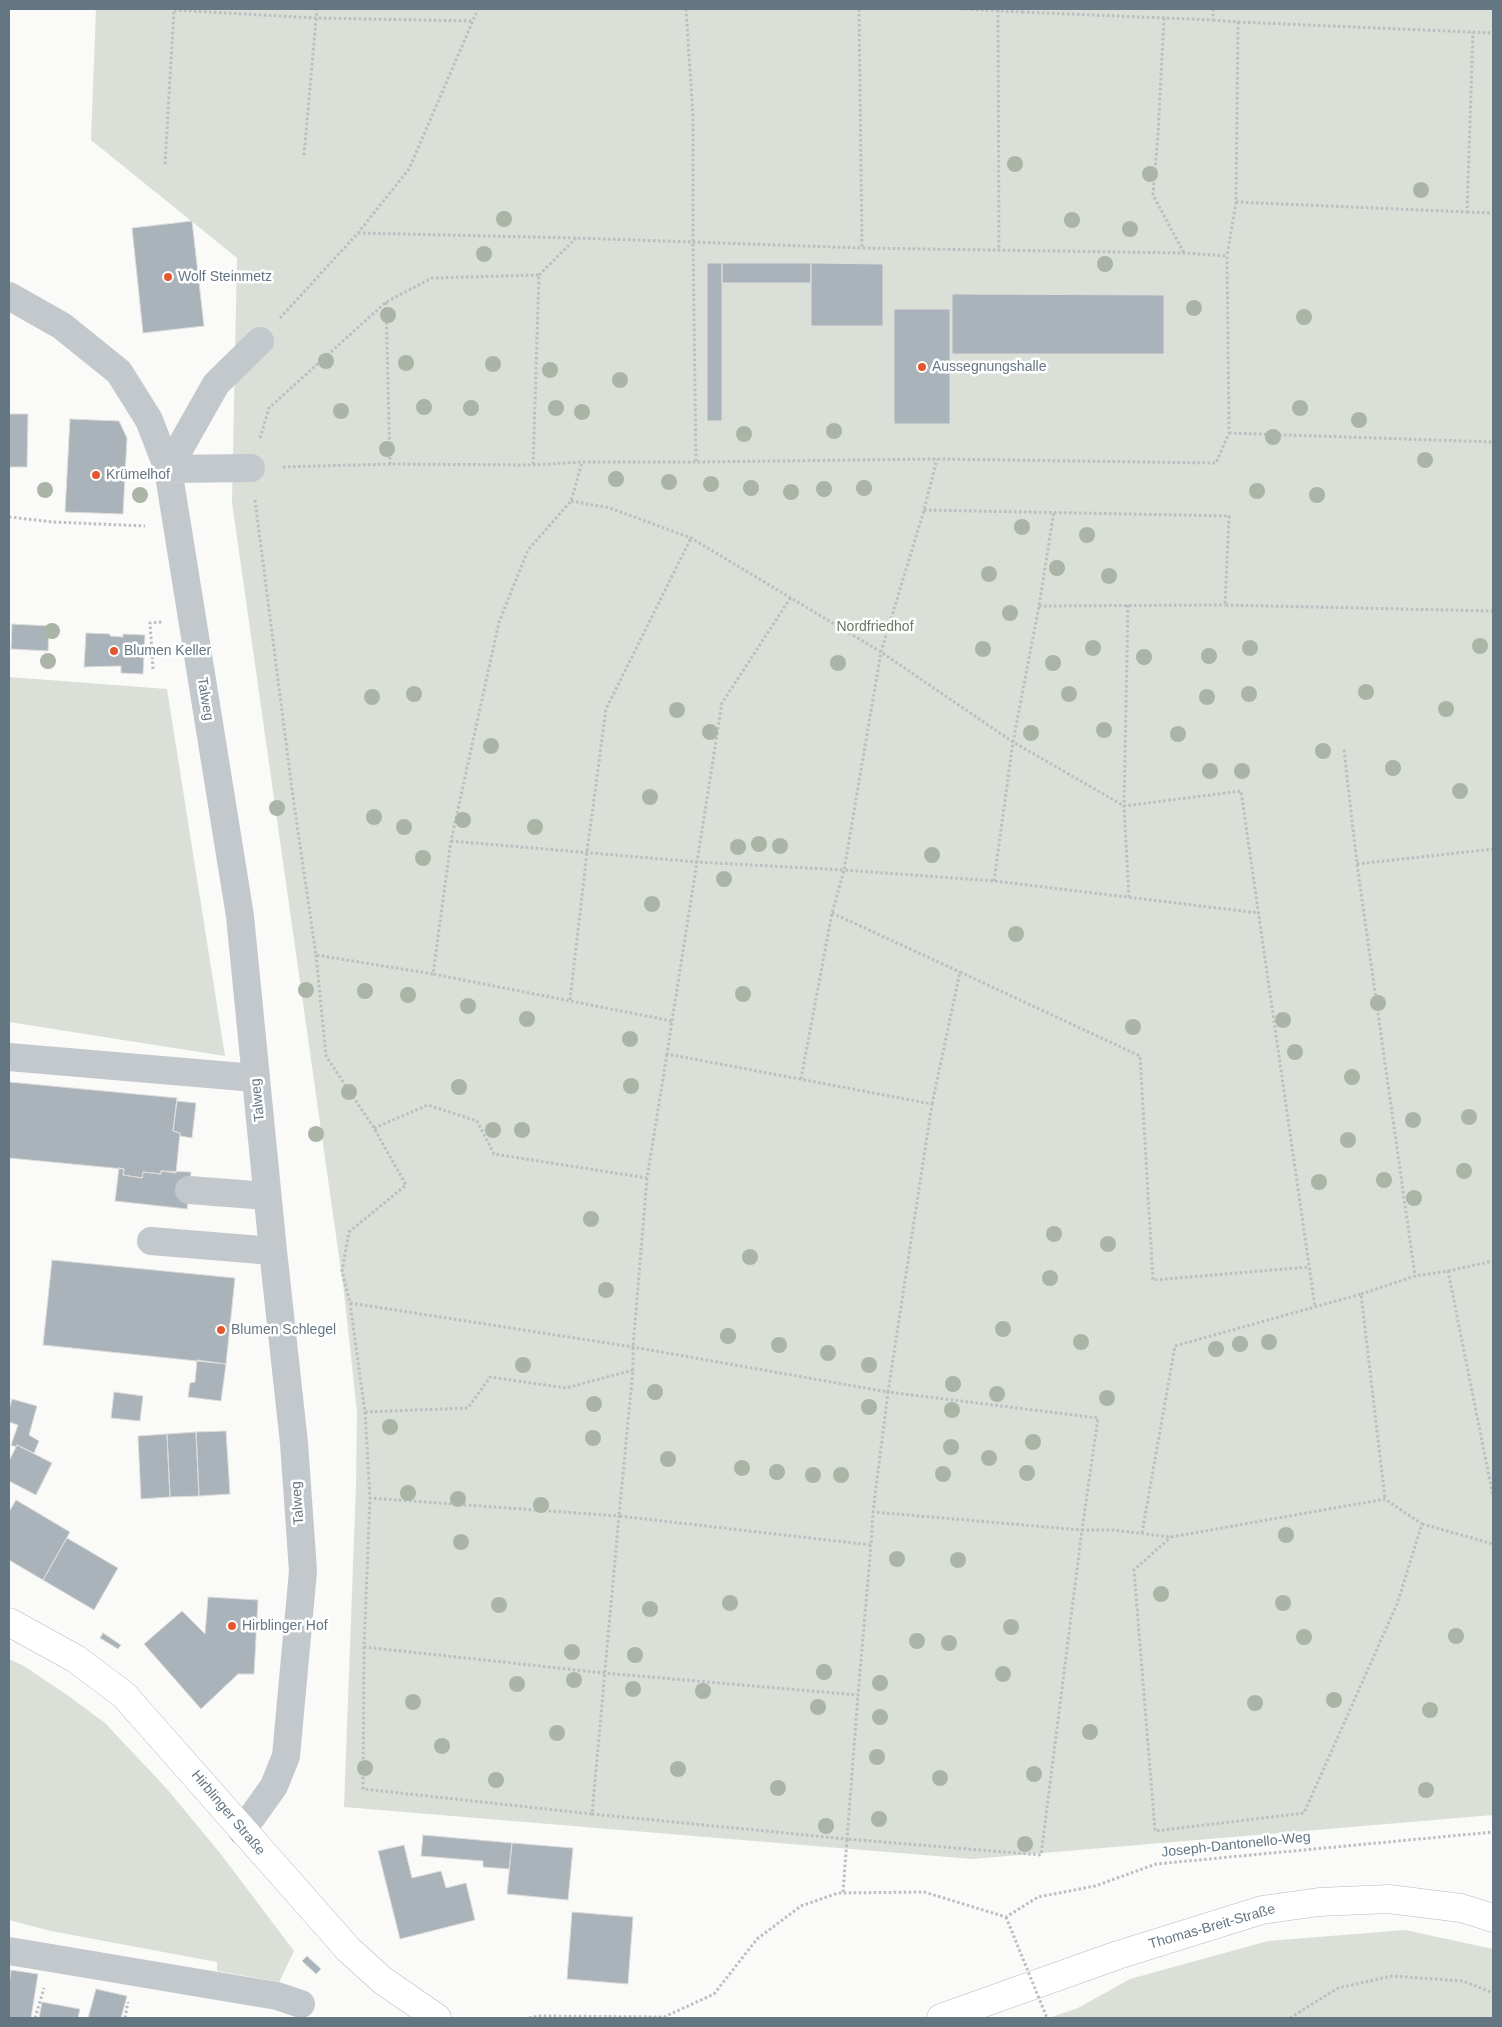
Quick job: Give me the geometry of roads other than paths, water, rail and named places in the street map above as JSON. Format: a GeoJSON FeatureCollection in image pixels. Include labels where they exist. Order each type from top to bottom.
{"type":"FeatureCollection","features":[{"type":"Feature","properties":{"kind":"main road","name":"Hirblinger Straße"},"geometry":{"type":"LineString","coordinates":[[9,1622],[76,1659],[124,1695],[348,1949],[382,1980],[437,2018]]}},
{"type":"Feature","properties":{"kind":"main road","name":"Thomas-Breit-Straße"},"geometry":{"type":"LineString","coordinates":[[941,2018],[1118,1954],[1262,1910],[1319,1902],[1389,1899],[1461,1908],[1493,1918]]}},
{"type":"Feature","properties":{"kind":"street","name":"Talweg"},"geometry":{"type":"LineString","coordinates":[[9,296],[62,326],[119,372],[149,420],[168,469],[240,916],[267,1196],[294,1443],[303,1571],[286,1756],[274,1786],[242,1831]]}},
{"type":"Feature","properties":{"kind":"street"},"geometry":{"type":"LineString","coordinates":[[168,469],[216,384],[260,341]]}},
{"type":"Feature","properties":{"kind":"street"},"geometry":{"type":"LineString","coordinates":[[168,469],[251,468]]}},
{"type":"Feature","properties":{"kind":"street"},"geometry":{"type":"LineString","coordinates":[[9,1057],[255,1078]]}},
{"type":"Feature","properties":{"kind":"street"},"geometry":{"type":"LineString","coordinates":[[189,1190],[267,1196]]}},
{"type":"Feature","properties":{"kind":"street"},"geometry":{"type":"LineString","coordinates":[[150,1241],[273,1252]]}},
{"type":"Feature","properties":{"kind":"street"},"geometry":{"type":"LineString","coordinates":[[9,1951],[277,1996],[301,2004]]}},
{"type":"Feature","properties":{"kind":"place","name":"Wolf Steinmetz"},"geometry":{"type":"Point","coordinates":[168,277]}},
{"type":"Feature","properties":{"kind":"place","name":"Aussegnungshalle"},"geometry":{"type":"Point","coordinates":[922,367]}},
{"type":"Feature","properties":{"kind":"place","name":"Krümelhof"},"geometry":{"type":"Point","coordinates":[96,475]}},
{"type":"Feature","properties":{"kind":"place","name":"Blumen Keller"},"geometry":{"type":"Point","coordinates":[114,651]}},
{"type":"Feature","properties":{"kind":"place","name":"Blumen Schlegel"},"geometry":{"type":"Point","coordinates":[221,1330]}},
{"type":"Feature","properties":{"kind":"place","name":"Hirblinger Hof"},"geometry":{"type":"Point","coordinates":[232,1626]}},
{"type":"Feature","properties":{"kind":"park label","name":"Nordfriedhof"},"geometry":{"type":"Point","coordinates":[875,627]}}]}
